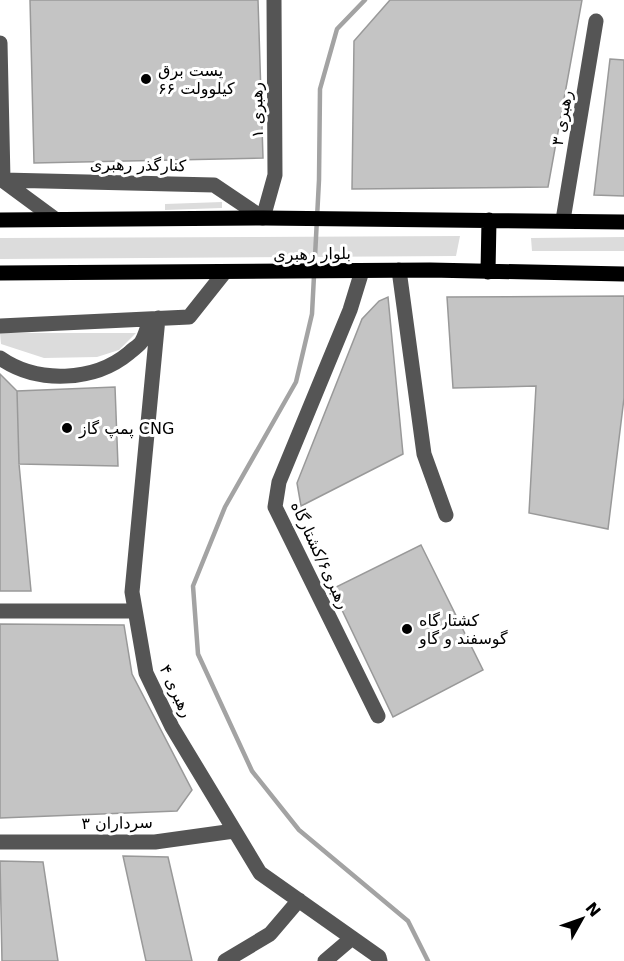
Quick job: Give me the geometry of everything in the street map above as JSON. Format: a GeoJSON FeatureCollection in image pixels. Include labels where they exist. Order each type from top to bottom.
{"type":"FeatureCollection","features":[{"type":"Feature","properties":{"kind":"main road","name":"بلوار رهبری"},"geometry":{"type":"LineString","coordinates":[[0,219],[263,218],[624,222]]}},
{"type":"Feature","properties":{"kind":"main road"},"geometry":{"type":"LineString","coordinates":[[488,272],[489,220]]}},
{"type":"Feature","properties":{"kind":"main road","name":"بلوار رهبری"},"geometry":{"type":"LineString","coordinates":[[0,273],[399,270],[624,274]]}},
{"type":"Feature","properties":{"kind":"street","name":"رهبری ۱"},"geometry":{"type":"LineString","coordinates":[[263,218],[275,175],[274,0]]}},
{"type":"Feature","properties":{"kind":"street","name":"رهبری ۳"},"geometry":{"type":"LineString","coordinates":[[563,220],[596,21]]}},
{"type":"Feature","properties":{"kind":"street"},"geometry":{"type":"LineString","coordinates":[[0,43],[1,180],[54,219]]}},
{"type":"Feature","properties":{"kind":"street","name":"کنارگذر رهبری"},"geometry":{"type":"LineString","coordinates":[[1,180],[214,185],[263,218]]}},
{"type":"Feature","properties":{"kind":"street"},"geometry":{"type":"LineString","coordinates":[[399,270],[424,454],[446,515]]}},
{"type":"Feature","properties":{"kind":"street","name":"رهبری۶/کشتارگاه"},"geometry":{"type":"LineString","coordinates":[[359,271],[350,310],[279,482],[275,507],[378,716]]}},
{"type":"Feature","properties":{"kind":"street"},"geometry":{"type":"LineString","coordinates":[[0,326],[189,317],[224,273]]}},
{"type":"Feature","properties":{"kind":"street"},"geometry":{"type":"LineString","coordinates":[[0,358],[16,369],[64,377],[92,374],[114,366],[142,342],[154,318]]}},
{"type":"Feature","properties":{"kind":"street","name":"رهبری ۴"},"geometry":{"type":"LineString","coordinates":[[154,318],[132,592],[146,673],[172,727],[260,873],[352,938],[380,961]]}},
{"type":"Feature","properties":{"kind":"street"},"geometry":{"type":"LineString","coordinates":[[0,611],[135,611]]}},
{"type":"Feature","properties":{"kind":"street","name":"سرداران ۳"},"geometry":{"type":"LineString","coordinates":[[0,842],[155,842],[234,831]]}},
{"type":"Feature","properties":{"kind":"street"},"geometry":{"type":"LineString","coordinates":[[225,961],[270,934],[299,900]]}},
{"type":"Feature","properties":{"kind":"street"},"geometry":{"type":"LineString","coordinates":[[325,961],[352,938]]}},
{"type":"Feature","properties":{"kind":"shaded area"},"geometry":{"type":"Polygon","coordinates":[[[222,202],[222,208],[165,210],[165,204],[222,202]]]}},
{"type":"Feature","properties":{"kind":"shaded area"},"geometry":{"type":"Polygon","coordinates":[[[460,236],[456,256],[0,259],[0,238],[460,236]]]}},
{"type":"Feature","properties":{"kind":"shaded area"},"geometry":{"type":"Polygon","coordinates":[[[624,237],[624,251],[532,251],[531,238],[624,237]]]}},
{"type":"Feature","properties":{"kind":"shaded area"},"geometry":{"type":"Polygon","coordinates":[[[0,333],[136,333],[119,350],[97,357],[44,358],[1,344],[0,333]]]}},
{"type":"Feature","properties":{"kind":"building","name":"پست برق ۶۶ کیلوولت"},"geometry":{"type":"Polygon","coordinates":[[[30,0],[258,0],[263,158],[34,163],[30,0]]]}},
{"type":"Feature","properties":{"kind":"building"},"geometry":{"type":"Polygon","coordinates":[[[390,0],[582,0],[548,187],[352,189],[354,41],[390,0]]]}},
{"type":"Feature","properties":{"kind":"building"},"geometry":{"type":"Polygon","coordinates":[[[610,59],[624,60],[624,196],[594,195],[610,59]]]}},
{"type":"Feature","properties":{"kind":"building"},"geometry":{"type":"Polygon","coordinates":[[[624,296],[624,398],[608,529],[529,513],[536,386],[453,388],[447,297],[624,296]]]}},
{"type":"Feature","properties":{"kind":"building"},"geometry":{"type":"Polygon","coordinates":[[[388,297],[403,454],[301,506],[297,483],[362,319],[379,301],[388,297]]]}},
{"type":"Feature","properties":{"kind":"building"},"geometry":{"type":"Polygon","coordinates":[[[0,374],[17,391],[19,464],[31,591],[0,591],[0,374]]]}},
{"type":"Feature","properties":{"kind":"building","name":"پمپ گاز CNG"},"geometry":{"type":"Polygon","coordinates":[[[115,387],[118,466],[19,464],[17,391],[115,387]]]}},
{"type":"Feature","properties":{"kind":"building","name":"کشتارگاه گوسفند و گاو"},"geometry":{"type":"Polygon","coordinates":[[[421,545],[483,670],[393,717],[332,589],[421,545]]]}},
{"type":"Feature","properties":{"kind":"building"},"geometry":{"type":"Polygon","coordinates":[[[0,624],[124,625],[132,674],[192,790],[177,811],[0,818],[0,624]]]}},
{"type":"Feature","properties":{"kind":"building"},"geometry":{"type":"Polygon","coordinates":[[[123,856],[168,857],[192,961],[146,961],[123,856]]]}},
{"type":"Feature","properties":{"kind":"building"},"geometry":{"type":"Polygon","coordinates":[[[0,861],[43,862],[58,961],[2,961],[0,861]]]}},
{"type":"Feature","properties":{"kind":"waterway"},"geometry":{"type":"LineString","coordinates":[[365,0],[337,29],[320,89],[319,180],[312,314],[296,382],[225,507],[193,586],[198,654],[252,771],[299,830],[408,921],[428,961]]}},
{"type":"Feature","properties":{"kind":"place","name":"پست برق ۶۶ کیلوولت"},"geometry":{"type":"Point","coordinates":[146,79]}},
{"type":"Feature","properties":{"kind":"place","name":"پمپ گاز CNG"},"geometry":{"type":"Point","coordinates":[67,428]}},
{"type":"Feature","properties":{"kind":"place","name":"کشتارگاه گوسفند و گاو"},"geometry":{"type":"Point","coordinates":[407,629]}}]}
